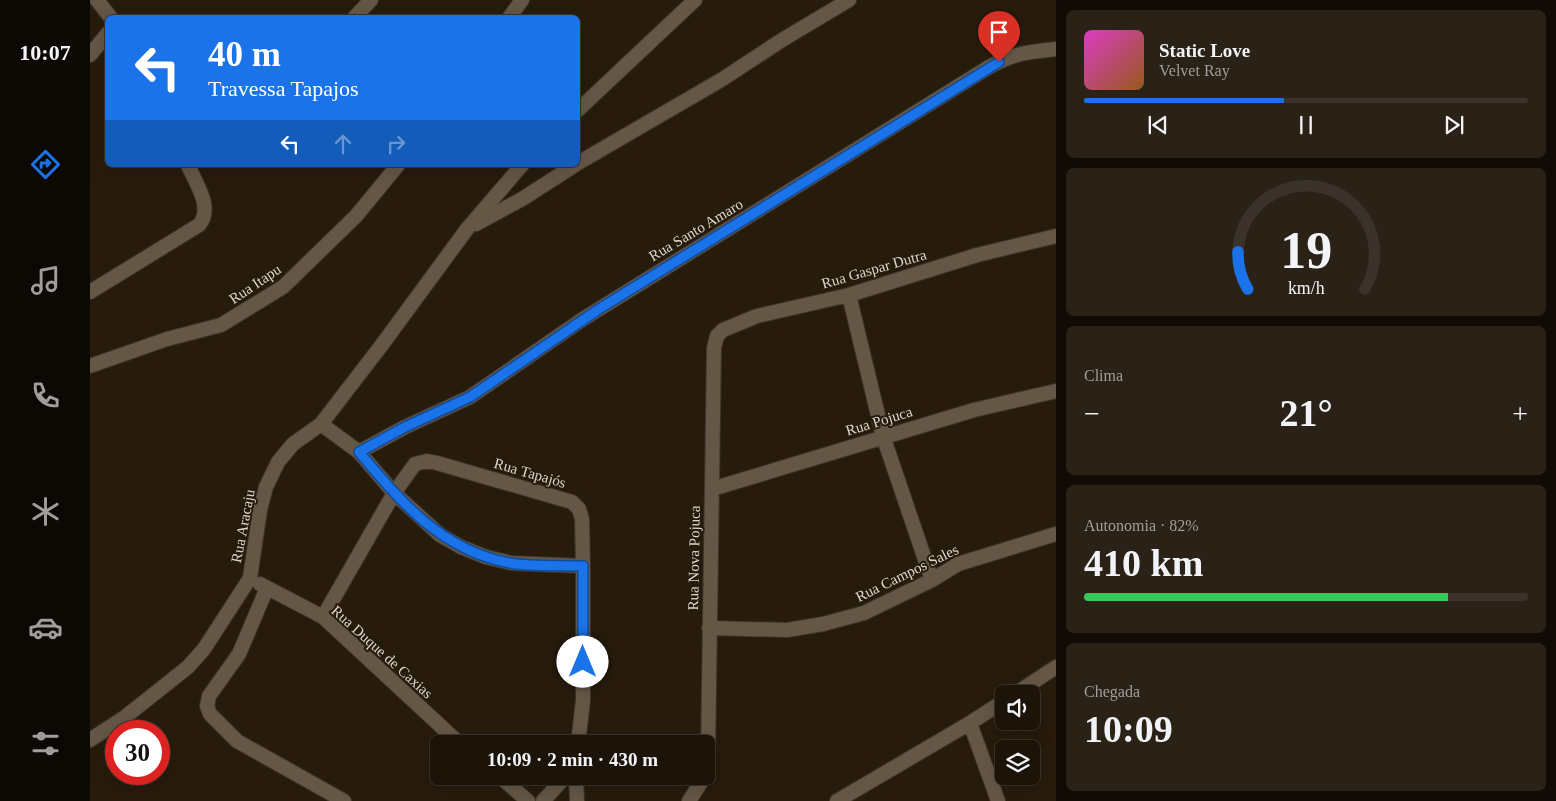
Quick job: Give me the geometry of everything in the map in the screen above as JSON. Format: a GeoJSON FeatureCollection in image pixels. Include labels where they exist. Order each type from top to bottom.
{"type":"FeatureCollection","features":[{"type":"Feature","properties":{"kind":"street"},"geometry":{"type":"LineString","coordinates":[[97,0],[109,15]]}},
{"type":"Feature","properties":{"kind":"street"},"geometry":{"type":"LineString","coordinates":[[357,15],[371,0]]}},
{"type":"Feature","properties":{"kind":"street"},"geometry":{"type":"LineString","coordinates":[[511,15],[522,0]]}},
{"type":"Feature","properties":{"kind":"street"},"geometry":{"type":"LineString","coordinates":[[580,162],[721,80],[782,40],[849,0]]}},
{"type":"Feature","properties":{"kind":"street"},"geometry":{"type":"LineString","coordinates":[[580,108],[687,2]]}},
{"type":"Feature","properties":{"kind":"street"},"geometry":{"type":"LineString","coordinates":[[90,55],[105,37]]}},
{"type":"Feature","properties":{"kind":"street","name":"Rua Santo Amaro"},"geometry":{"type":"LineString","coordinates":[[359,452],[405,427],[470,397],[599,309],[1008,56],[1024,52],[1056,49]]}},
{"type":"Feature","properties":{"kind":"street"},"geometry":{"type":"LineString","coordinates":[[90,292],[199,225],[203,220],[205,208],[189,167]]}},
{"type":"Feature","properties":{"kind":"street","name":"Rua Itapu"},"geometry":{"type":"LineString","coordinates":[[90,366],[167,340],[221,325],[283,287],[356,216],[396,167]]}},
{"type":"Feature","properties":{"kind":"street","name":"Rua Aracaju"},"geometry":{"type":"LineString","coordinates":[[90,740],[125,716],[188,667],[204,648],[250,578],[260,510],[266,487],[278,462],[293,444],[321,424],[466,230],[520,167]]}},
{"type":"Feature","properties":{"kind":"street"},"geometry":{"type":"LineString","coordinates":[[466,230],[522,199],[571,167]]}},
{"type":"Feature","properties":{"kind":"street","name":"Rua Gaspar Dutra"},"geometry":{"type":"LineString","coordinates":[[714,348],[717,336],[723,330],[757,316],[849,295],[977,255],[1056,236]]}},
{"type":"Feature","properties":{"kind":"street"},"geometry":{"type":"LineString","coordinates":[[849,295],[884,436],[932,580]]}},
{"type":"Feature","properties":{"kind":"street","name":"Rua Nova Pojuca"},"geometry":{"type":"LineString","coordinates":[[708,735],[714,348]]}},
{"type":"Feature","properties":{"kind":"street","name":"Rua Pojuca"},"geometry":{"type":"LineString","coordinates":[[712,489],[974,410],[1056,391]]}},
{"type":"Feature","properties":{"kind":"street"},"geometry":{"type":"LineString","coordinates":[[321,424],[359,452],[394,493],[440,535],[460,547],[511,564],[583,566]]}},
{"type":"Feature","properties":{"kind":"street","name":"Rua Tapajós"},"geometry":{"type":"LineString","coordinates":[[323,617],[394,493],[415,464],[427,461],[566,500],[576,505],[582,519],[583,700],[579,735]]}},
{"type":"Feature","properties":{"kind":"street","name":"Rua Campos Sales"},"geometry":{"type":"LineString","coordinates":[[709,628],[787,630],[823,624],[864,613],[932,580],[958,564],[1056,534]]}},
{"type":"Feature","properties":{"kind":"street","name":"Rua Duque de Caxias"},"geometry":{"type":"LineString","coordinates":[[250,578],[323,617],[450,735]]}},
{"type":"Feature","properties":{"kind":"street"},"geometry":{"type":"LineString","coordinates":[[267,588],[239,654],[209,696],[207,706],[210,714],[237,741],[344,801]]}},
{"type":"Feature","properties":{"kind":"street"},"geometry":{"type":"LineString","coordinates":[[1029,685],[1056,667]]}},
{"type":"Feature","properties":{"kind":"street"},"geometry":{"type":"LineString","coordinates":[[836,801],[995,707]]}},
{"type":"Feature","properties":{"kind":"street"},"geometry":{"type":"LineString","coordinates":[[970,723],[998,801]]}},
{"type":"Feature","properties":{"kind":"street"},"geometry":{"type":"LineString","coordinates":[[509,785],[528,801]]}},
{"type":"Feature","properties":{"kind":"street"},"geometry":{"type":"LineString","coordinates":[[543,801],[558,785]]}},
{"type":"Feature","properties":{"kind":"street"},"geometry":{"type":"LineString","coordinates":[[576,785],[577,801]]}},
{"type":"Feature","properties":{"kind":"street"},"geometry":{"type":"LineString","coordinates":[[689,801],[699,785]]}},
{"type":"Feature","properties":{"kind":"route"},"geometry":{"type":"LineString","coordinates":[[583,662],[583,566],[511,564],[460,547],[440,535],[394,493],[359,452],[405,427],[470,397],[583,319],[999,62]]}}]}
